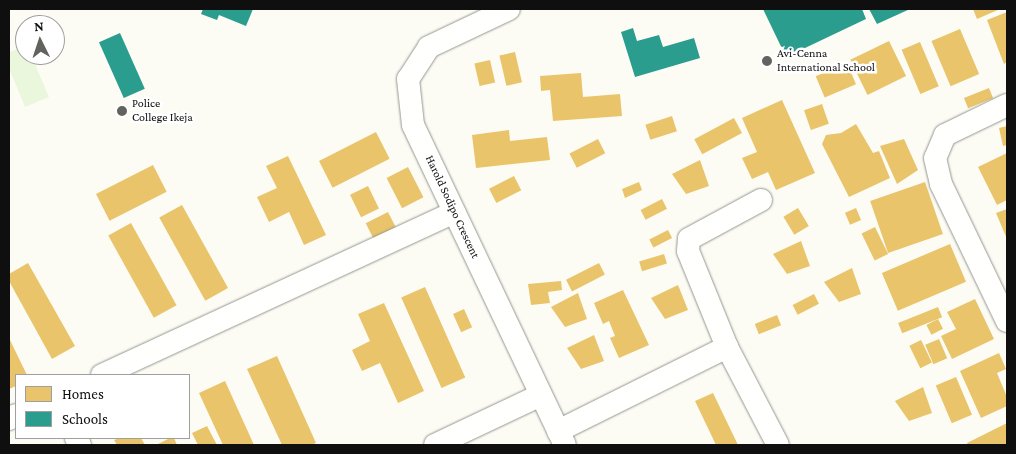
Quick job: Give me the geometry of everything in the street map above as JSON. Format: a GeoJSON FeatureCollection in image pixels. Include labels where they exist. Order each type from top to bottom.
{"type":"FeatureCollection","features":[{"type":"Feature","properties":{"kind":"street","name":"Harold Sodipo Crescent"},"geometry":{"type":"LineString","coordinates":[[509,9],[429,47],[408,79],[413,125],[562,438]]}},
{"type":"Feature","properties":{"kind":"street"},"geometry":{"type":"LineString","coordinates":[[1007,104],[945,135],[935,158],[941,184],[1007,322]]}},
{"type":"Feature","properties":{"kind":"street"},"geometry":{"type":"LineString","coordinates":[[761,200],[690,239],[688,251],[694,271],[727,347],[778,445]]}},
{"type":"Feature","properties":{"kind":"street"},"geometry":{"type":"LineString","coordinates":[[104,374],[454,212]]}},
{"type":"Feature","properties":{"kind":"street"},"geometry":{"type":"LineString","coordinates":[[562,438],[727,347]]}},
{"type":"Feature","properties":{"kind":"street"},"geometry":{"type":"LineString","coordinates":[[435,445],[541,395]]}},
{"type":"Feature","properties":{"kind":"green space"},"geometry":{"type":"Polygon","coordinates":[[[15,50],[15,65],[35,65],[49,97],[25,107],[9,68],[9,52],[15,50]]]}},
{"type":"Feature","properties":{"kind":"building: Homes"},"geometry":{"type":"Polygon","coordinates":[[[973,9],[1000,9],[977,19],[973,9]]]}},
{"type":"Feature","properties":{"kind":"building: Homes"},"geometry":{"type":"Polygon","coordinates":[[[1007,12],[1007,62],[1004,64],[987,20],[1007,12]]]}},
{"type":"Feature","properties":{"kind":"building: Homes"},"geometry":{"type":"Polygon","coordinates":[[[960,29],[979,74],[951,86],[931,41],[960,29]]]}},
{"type":"Feature","properties":{"kind":"building: Homes"},"geometry":{"type":"Polygon","coordinates":[[[889,41],[906,76],[867,95],[850,60],[889,41]]]}},
{"type":"Feature","properties":{"kind":"building: Homes"},"geometry":{"type":"Polygon","coordinates":[[[920,42],[939,86],[920,94],[902,50],[920,42]]]}},
{"type":"Feature","properties":{"kind":"building: Homes"},"geometry":{"type":"Polygon","coordinates":[[[515,52],[522,82],[506,86],[499,56],[515,52]]]}},
{"type":"Feature","properties":{"kind":"building: Homes"},"geometry":{"type":"Polygon","coordinates":[[[490,60],[495,82],[480,86],[474,64],[490,60]]]}},
{"type":"Feature","properties":{"kind":"building: Homes"},"geometry":{"type":"Polygon","coordinates":[[[847,63],[856,84],[825,97],[816,76],[847,63]]]}},
{"type":"Feature","properties":{"kind":"building: Homes"},"geometry":{"type":"Polygon","coordinates":[[[581,73],[583,97],[620,94],[622,116],[553,121],[550,90],[541,91],[540,76],[581,73]]]}},
{"type":"Feature","properties":{"kind":"building: Homes"},"geometry":{"type":"Polygon","coordinates":[[[989,88],[993,98],[968,108],[964,98],[989,88]]]}},
{"type":"Feature","properties":{"kind":"building: Homes"},"geometry":{"type":"Polygon","coordinates":[[[782,100],[815,173],[776,190],[768,172],[752,179],[742,158],[757,152],[742,118],[782,100]]]}},
{"type":"Feature","properties":{"kind":"building: Homes"},"geometry":{"type":"Polygon","coordinates":[[[822,104],[829,124],[811,130],[804,110],[822,104]]]}},
{"type":"Feature","properties":{"kind":"building: Homes"},"geometry":{"type":"Polygon","coordinates":[[[672,116],[677,131],[650,140],[645,125],[672,116]]]}},
{"type":"Feature","properties":{"kind":"building: Homes"},"geometry":{"type":"Polygon","coordinates":[[[734,118],[742,133],[702,154],[694,139],[734,118]]]}},
{"type":"Feature","properties":{"kind":"building: Homes"},"geometry":{"type":"Polygon","coordinates":[[[856,124],[873,153],[879,151],[890,178],[849,197],[822,144],[826,135],[841,133],[856,124]]]}},
{"type":"Feature","properties":{"kind":"building: Homes"},"geometry":{"type":"Polygon","coordinates":[[[1007,126],[1007,145],[1003,146],[999,128],[1007,126]]]}},
{"type":"Feature","properties":{"kind":"building: Homes"},"geometry":{"type":"Polygon","coordinates":[[[509,130],[510,141],[547,137],[550,160],[476,168],[472,135],[509,130]]]}},
{"type":"Feature","properties":{"kind":"building: Homes"},"geometry":{"type":"Polygon","coordinates":[[[376,132],[390,159],[333,188],[319,161],[376,132]]]}},
{"type":"Feature","properties":{"kind":"building: Homes"},"geometry":{"type":"Polygon","coordinates":[[[598,139],[605,153],[577,168],[569,154],[598,139]]]}},
{"type":"Feature","properties":{"kind":"building: Homes"},"geometry":{"type":"Polygon","coordinates":[[[904,139],[918,170],[897,184],[880,146],[904,139]]]}},
{"type":"Feature","properties":{"kind":"building: Homes"},"geometry":{"type":"Polygon","coordinates":[[[1007,153],[1007,200],[997,205],[978,167],[1007,153]]]}},
{"type":"Feature","properties":{"kind":"building: Homes"},"geometry":{"type":"Polygon","coordinates":[[[288,156],[326,235],[304,245],[289,212],[269,222],[257,197],[277,188],[266,166],[288,156]]]}},
{"type":"Feature","properties":{"kind":"building: Homes"},"geometry":{"type":"Polygon","coordinates":[[[700,160],[709,186],[686,194],[672,174],[700,160]]]}},
{"type":"Feature","properties":{"kind":"building: Homes"},"geometry":{"type":"Polygon","coordinates":[[[153,165],[167,192],[110,221],[96,194],[153,165]]]}},
{"type":"Feature","properties":{"kind":"building: Homes"},"geometry":{"type":"Polygon","coordinates":[[[408,167],[423,197],[402,208],[387,178],[408,167]]]}},
{"type":"Feature","properties":{"kind":"building: Homes"},"geometry":{"type":"Polygon","coordinates":[[[514,176],[521,190],[496,203],[489,189],[514,176]]]}},
{"type":"Feature","properties":{"kind":"building: Homes"},"geometry":{"type":"Polygon","coordinates":[[[639,182],[642,190],[625,198],[622,189],[639,182]]]}},
{"type":"Feature","properties":{"kind":"building: Homes"},"geometry":{"type":"Polygon","coordinates":[[[925,182],[943,234],[888,253],[870,201],[925,182]]]}},
{"type":"Feature","properties":{"kind":"building: Homes"},"geometry":{"type":"Polygon","coordinates":[[[368,186],[379,208],[361,217],[350,195],[368,186]]]}},
{"type":"Feature","properties":{"kind":"building: Homes"},"geometry":{"type":"Polygon","coordinates":[[[662,199],[667,209],[646,220],[641,210],[662,199]]]}},
{"type":"Feature","properties":{"kind":"building: Homes"},"geometry":{"type":"Polygon","coordinates":[[[182,205],[228,288],[205,301],[159,218],[182,205]]]}},
{"type":"Feature","properties":{"kind":"building: Homes"},"geometry":{"type":"Polygon","coordinates":[[[798,208],[809,226],[794,235],[783,217],[798,208]]]}},
{"type":"Feature","properties":{"kind":"building: Homes"},"geometry":{"type":"Polygon","coordinates":[[[856,208],[861,220],[850,225],[845,213],[856,208]]]}},
{"type":"Feature","properties":{"kind":"building: Homes"},"geometry":{"type":"Polygon","coordinates":[[[1007,209],[1007,239],[996,213],[1007,209]]]}},
{"type":"Feature","properties":{"kind":"building: Homes"},"geometry":{"type":"Polygon","coordinates":[[[388,212],[396,228],[374,239],[366,223],[388,212]]]}},
{"type":"Feature","properties":{"kind":"building: Homes"},"geometry":{"type":"Polygon","coordinates":[[[131,223],[177,305],[154,318],[108,236],[131,223]]]}},
{"type":"Feature","properties":{"kind":"building: Homes"},"geometry":{"type":"Polygon","coordinates":[[[875,227],[888,254],[875,261],[862,234],[875,227]]]}},
{"type":"Feature","properties":{"kind":"building: Homes"},"geometry":{"type":"Polygon","coordinates":[[[668,230],[672,238],[653,248],[649,240],[668,230]]]}},
{"type":"Feature","properties":{"kind":"building: Homes"},"geometry":{"type":"Polygon","coordinates":[[[801,241],[810,266],[787,274],[773,254],[801,241]]]}},
{"type":"Feature","properties":{"kind":"building: Homes"},"geometry":{"type":"Polygon","coordinates":[[[950,244],[966,282],[898,311],[882,273],[950,244]]]}},
{"type":"Feature","properties":{"kind":"building: Homes"},"geometry":{"type":"Polygon","coordinates":[[[664,254],[667,264],[642,271],[639,262],[664,254]]]}},
{"type":"Feature","properties":{"kind":"building: Homes"},"geometry":{"type":"Polygon","coordinates":[[[28,263],[75,346],[52,359],[9,281],[9,274],[28,263]]]}},
{"type":"Feature","properties":{"kind":"building: Homes"},"geometry":{"type":"Polygon","coordinates":[[[599,263],[605,275],[572,291],[566,280],[599,263]]]}},
{"type":"Feature","properties":{"kind":"building: Homes"},"geometry":{"type":"Polygon","coordinates":[[[852,268],[861,294],[839,302],[824,282],[852,268]]]}},
{"type":"Feature","properties":{"kind":"building: Homes"},"geometry":{"type":"Polygon","coordinates":[[[561,281],[562,290],[548,292],[550,303],[531,305],[528,284],[561,281]]]}},
{"type":"Feature","properties":{"kind":"building: Homes"},"geometry":{"type":"Polygon","coordinates":[[[678,285],[688,310],[665,319],[651,298],[678,285]]]}},
{"type":"Feature","properties":{"kind":"building: Homes"},"geometry":{"type":"Polygon","coordinates":[[[425,287],[465,377],[442,388],[401,298],[425,287]]]}},
{"type":"Feature","properties":{"kind":"building: Homes"},"geometry":{"type":"Polygon","coordinates":[[[623,290],[649,345],[619,358],[610,338],[615,336],[609,321],[603,324],[594,303],[623,290]]]}},
{"type":"Feature","properties":{"kind":"building: Homes"},"geometry":{"type":"Polygon","coordinates":[[[578,293],[587,319],[565,327],[551,307],[578,293]]]}},
{"type":"Feature","properties":{"kind":"building: Homes"},"geometry":{"type":"Polygon","coordinates":[[[814,294],[819,304],[798,315],[793,305],[814,294]]]}},
{"type":"Feature","properties":{"kind":"building: Homes"},"geometry":{"type":"Polygon","coordinates":[[[975,299],[994,339],[952,359],[941,336],[956,329],[947,312],[975,299]]]}},
{"type":"Feature","properties":{"kind":"building: Homes"},"geometry":{"type":"Polygon","coordinates":[[[384,303],[424,391],[398,403],[380,363],[362,371],[352,350],[370,341],[358,314],[384,303]]]}},
{"type":"Feature","properties":{"kind":"building: Homes"},"geometry":{"type":"Polygon","coordinates":[[[938,307],[942,317],[902,333],[898,323],[938,307]]]}},
{"type":"Feature","properties":{"kind":"building: Homes"},"geometry":{"type":"Polygon","coordinates":[[[464,309],[472,327],[461,332],[453,314],[464,309]]]}},
{"type":"Feature","properties":{"kind":"building: Homes"},"geometry":{"type":"Polygon","coordinates":[[[777,315],[781,325],[759,334],[755,324],[777,315]]]}},
{"type":"Feature","properties":{"kind":"building: Homes"},"geometry":{"type":"Polygon","coordinates":[[[938,319],[943,329],[931,335],[926,325],[938,319]]]}},
{"type":"Feature","properties":{"kind":"building: Homes"},"geometry":{"type":"Polygon","coordinates":[[[594,335],[604,361],[581,369],[567,348],[594,335]]]}},
{"type":"Feature","properties":{"kind":"building: Homes"},"geometry":{"type":"Polygon","coordinates":[[[9,338],[27,374],[15,374],[15,386],[9,389],[9,338]]]}},
{"type":"Feature","properties":{"kind":"building: Homes"},"geometry":{"type":"Polygon","coordinates":[[[939,339],[947,358],[933,364],[925,345],[939,339]]]}},
{"type":"Feature","properties":{"kind":"building: Homes"},"geometry":{"type":"Polygon","coordinates":[[[921,340],[932,362],[920,368],[909,346],[921,340]]]}},
{"type":"Feature","properties":{"kind":"building: Homes"},"geometry":{"type":"Polygon","coordinates":[[[999,353],[1006,369],[997,373],[1007,397],[1007,406],[981,418],[960,371],[999,353]]]}},
{"type":"Feature","properties":{"kind":"building: Homes"},"geometry":{"type":"Polygon","coordinates":[[[277,356],[316,443],[311,445],[282,445],[247,369],[277,356]]]}},
{"type":"Feature","properties":{"kind":"building: Homes"},"geometry":{"type":"Polygon","coordinates":[[[956,377],[972,415],[952,423],[936,386],[956,377]]]}},
{"type":"Feature","properties":{"kind":"building: Homes"},"geometry":{"type":"Polygon","coordinates":[[[225,381],[254,445],[223,445],[199,393],[225,381]]]}},
{"type":"Feature","properties":{"kind":"building: Homes"},"geometry":{"type":"Polygon","coordinates":[[[923,387],[932,413],[909,421],[895,401],[923,387]]]}},
{"type":"Feature","properties":{"kind":"building: Homes"},"geometry":{"type":"Polygon","coordinates":[[[713,393],[738,445],[716,445],[695,401],[713,393]]]}},
{"type":"Feature","properties":{"kind":"building: Homes"},"geometry":{"type":"Polygon","coordinates":[[[1007,423],[1007,445],[968,445],[967,443],[1007,423]]]}},
{"type":"Feature","properties":{"kind":"building: Homes"},"geometry":{"type":"Polygon","coordinates":[[[207,426],[217,445],[198,445],[192,433],[207,426]]]}},
{"type":"Feature","properties":{"kind":"building: Homes"},"geometry":{"type":"Polygon","coordinates":[[[142,439],[145,445],[117,445],[114,440],[142,439]]]}},
{"type":"Feature","properties":{"kind":"building: Homes"},"geometry":{"type":"Polygon","coordinates":[[[168,439],[174,439],[177,445],[156,445],[168,439]]]}},
{"type":"Feature","properties":{"kind":"building: Schools"},"geometry":{"type":"Polygon","coordinates":[[[203,9],[253,9],[246,26],[219,15],[217,20],[201,14],[203,9]]]}},
{"type":"Feature","properties":{"kind":"building: Schools"},"geometry":{"type":"Polygon","coordinates":[[[763,9],[862,9],[866,19],[786,57],[763,9]]]}},
{"type":"Feature","properties":{"kind":"building: Schools"},"geometry":{"type":"Polygon","coordinates":[[[869,9],[910,9],[877,24],[869,9]]]}},
{"type":"Feature","properties":{"kind":"building: Schools"},"geometry":{"type":"Polygon","coordinates":[[[633,28],[637,41],[659,35],[663,47],[694,38],[700,58],[635,77],[621,32],[633,28]]]}},
{"type":"Feature","properties":{"kind":"building: Schools"},"geometry":{"type":"Polygon","coordinates":[[[120,33],[145,89],[124,98],[99,42],[120,33]]]}},
{"type":"Feature","properties":{"kind":"place","name":"Avi-Cenna International School"},"geometry":{"type":"Point","coordinates":[767,61]}},
{"type":"Feature","properties":{"kind":"place","name":"Police College Ikeja"},"geometry":{"type":"Point","coordinates":[122,111]}}]}
